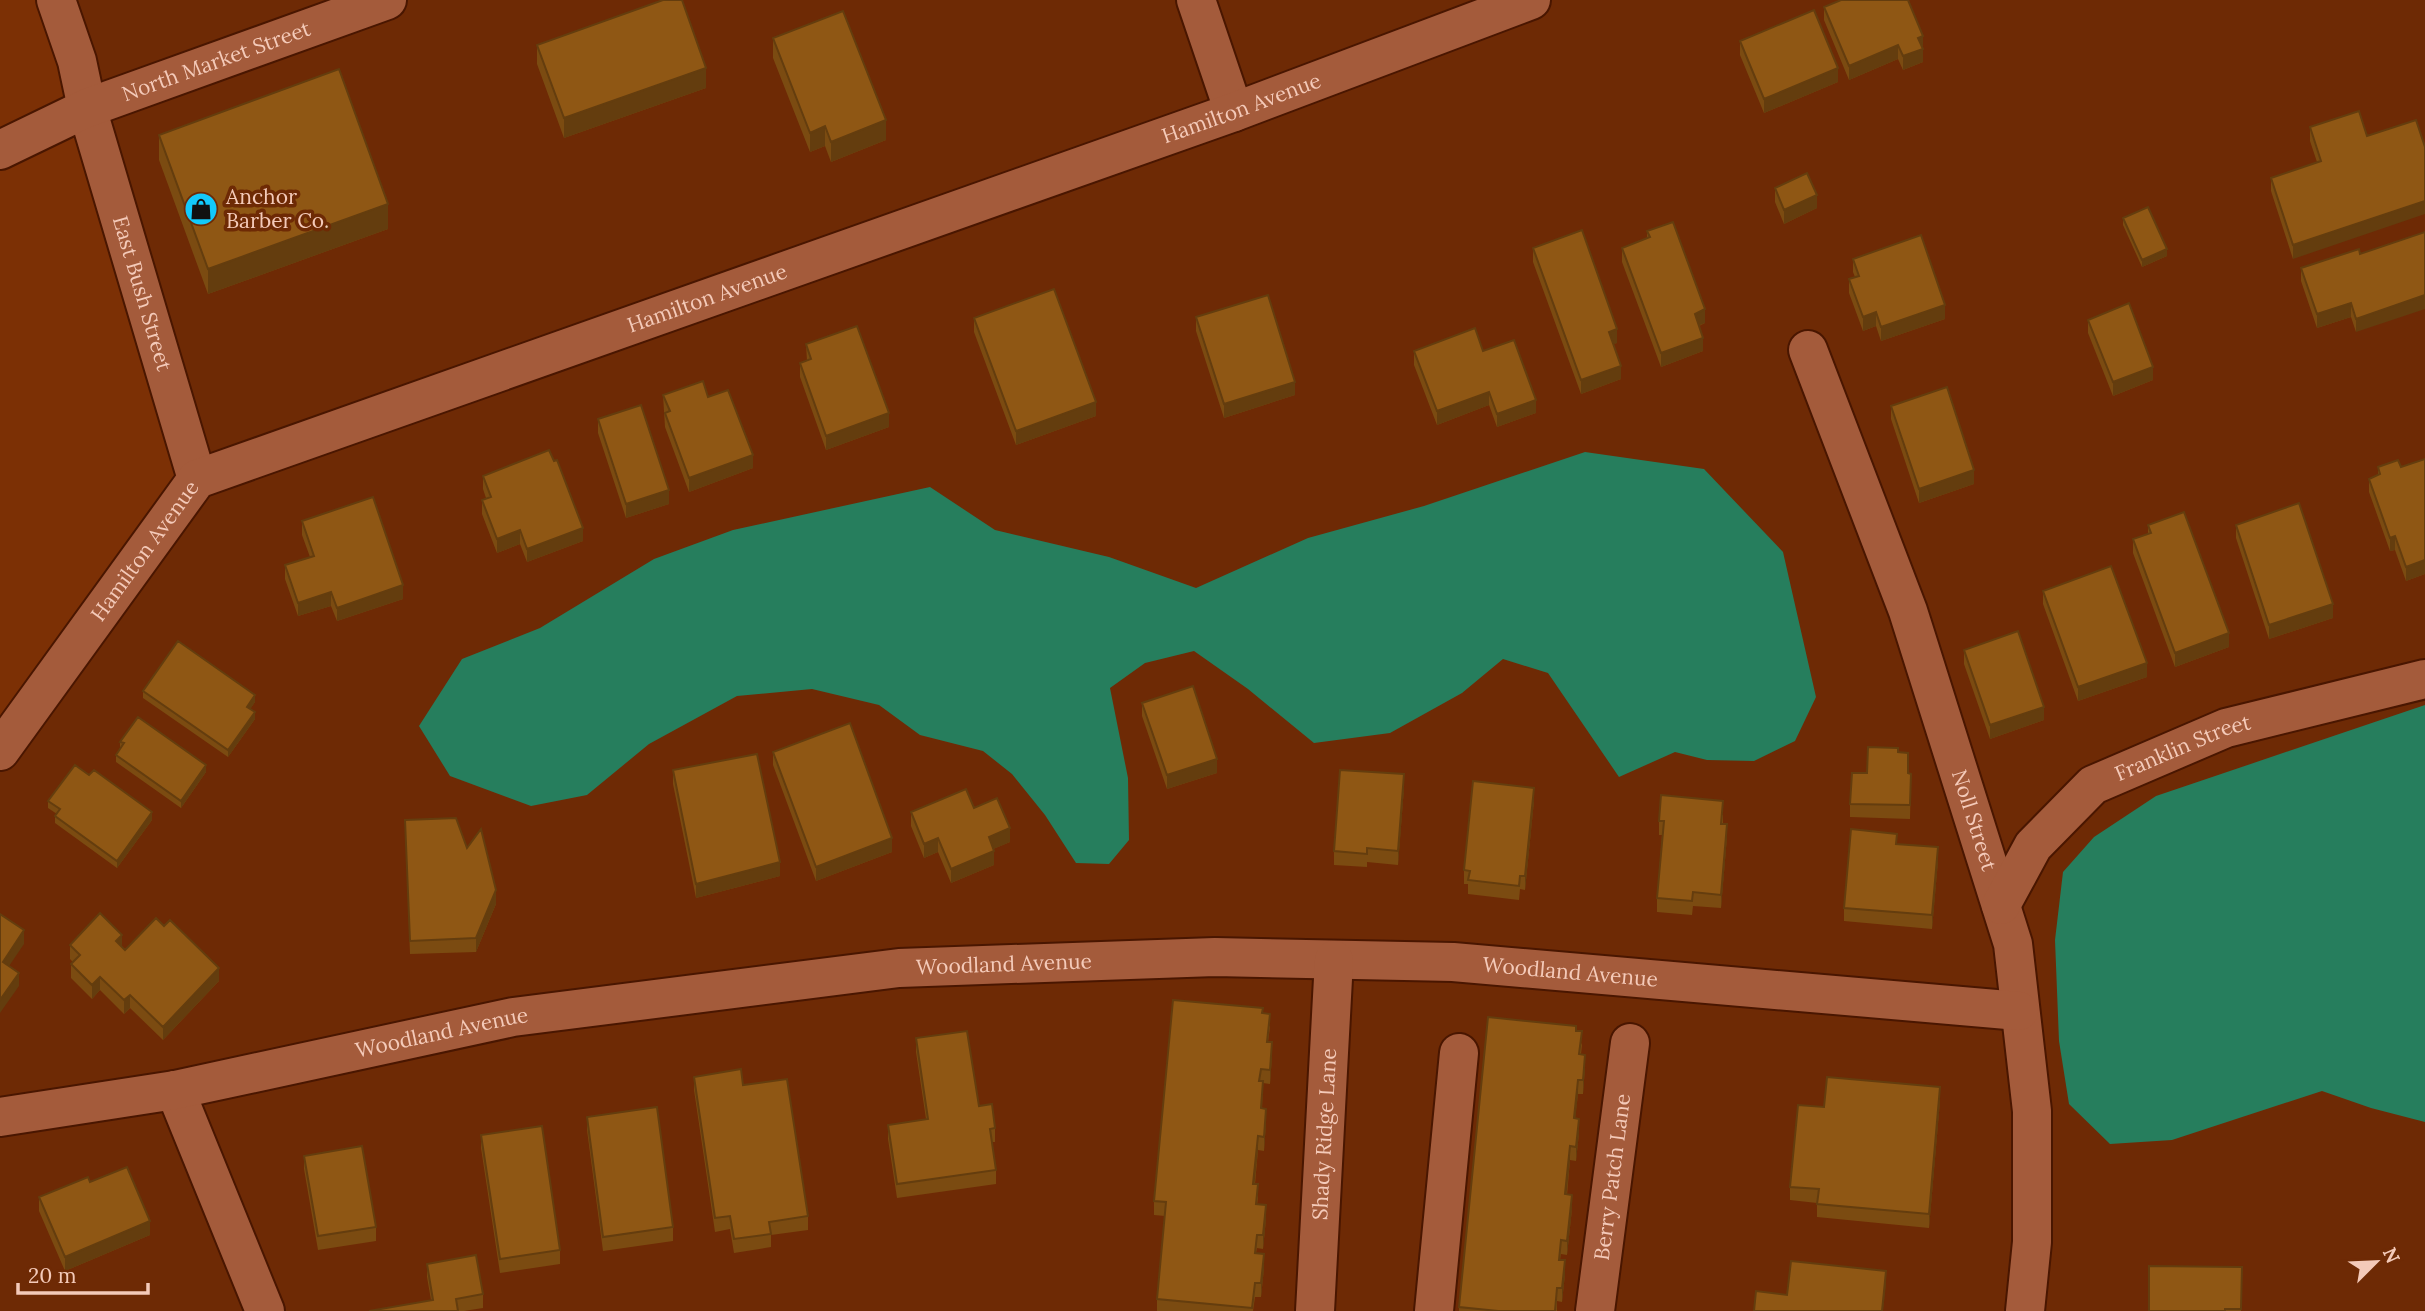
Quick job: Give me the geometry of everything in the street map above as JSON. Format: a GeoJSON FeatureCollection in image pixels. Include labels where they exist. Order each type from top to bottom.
{"type":"FeatureCollection","features":[{"type":"Feature","properties":{"kind":"street","name":"East Bush Street"},"geometry":{"type":"LineString","coordinates":[[56,0],[77,61],[87,107],[197,479]]}},
{"type":"Feature","properties":{"kind":"street","name":"North Market Street"},"geometry":{"type":"LineString","coordinates":[[0,150],[87,107],[387,0]]}},
{"type":"Feature","properties":{"kind":"street"},"geometry":{"type":"LineString","coordinates":[[1196,0],[1234,112]]}},
{"type":"Feature","properties":{"kind":"street","name":"Hamilton Avenue"},"geometry":{"type":"LineString","coordinates":[[0,751],[197,479],[1234,112],[1531,0]]}},
{"type":"Feature","properties":{"kind":"street","name":"Noll Street"},"geometry":{"type":"LineString","coordinates":[[1808,350],[1908,611],[2013,944],[2032,1111],[2032,1242],[2025,1311]]}},
{"type":"Feature","properties":{"kind":"street","name":"Franklin Street"},"geometry":{"type":"LineString","coordinates":[[2001,905],[2033,846],[2093,785],[2226,728],[2425,679]]}},
{"type":"Feature","properties":{"kind":"street","name":"Woodland Avenue"},"geometry":{"type":"LineString","coordinates":[[0,1117],[175,1090],[513,1017],[899,968],[1215,957],[1453,962],[2019,1012]]}},
{"type":"Feature","properties":{"kind":"street","name":"Shady Ridge Lane"},"geometry":{"type":"LineString","coordinates":[[1315,1311],[1334,960]]}},
{"type":"Feature","properties":{"kind":"street","name":"Berry Patch Lane"},"geometry":{"type":"LineString","coordinates":[[1595,1311],[1630,1043]]}},
{"type":"Feature","properties":{"kind":"street"},"geometry":{"type":"LineString","coordinates":[[1434,1311],[1459,1053]]}},
{"type":"Feature","properties":{"kind":"street"},"geometry":{"type":"LineString","coordinates":[[175,1090],[265,1311]]}},
{"type":"Feature","properties":{"kind":"shaded area"},"geometry":{"type":"Polygon","coordinates":[[[0,0],[52,0],[197,479],[0,751],[0,0]]]}},
{"type":"Feature","properties":{"kind":"green space"},"geometry":{"type":"Polygon","coordinates":[[[1585,452],[1704,469],[1783,552],[1816,697],[1795,741],[1754,761],[1707,760],[1675,752],[1619,777],[1548,673],[1503,659],[1462,693],[1390,733],[1314,743],[1248,689],[1194,651],[1145,663],[1110,688],[1128,778],[1129,840],[1109,864],[1076,863],[1045,815],[1012,774],[983,751],[920,735],[879,705],[812,689],[737,696],[649,744],[587,795],[531,806],[450,776],[419,726],[462,659],[540,628],[654,559],[733,530],[930,487],[995,530],[1109,557],[1196,588],[1308,538],[1424,506],[1585,452]]]}},
{"type":"Feature","properties":{"kind":"green space"},"geometry":{"type":"Polygon","coordinates":[[[2425,705],[2425,1122],[2371,1108],[2322,1091],[2172,1140],[2110,1144],[2069,1104],[2059,1041],[2055,940],[2063,872],[2094,837],[2156,796],[2425,705]]]}},
{"type":"Feature","properties":{"kind":"building"},"geometry":{"type":"Polygon","coordinates":[[[663,0],[682,0],[706,68],[564,118],[537,45],[663,0]]]}},
{"type":"Feature","properties":{"kind":"building"},"geometry":{"type":"Polygon","coordinates":[[[1841,0],[1908,0],[1923,36],[1918,38],[1923,49],[1903,56],[1898,45],[1849,66],[1824,7],[1841,0]]]}},
{"type":"Feature","properties":{"kind":"building"},"geometry":{"type":"Polygon","coordinates":[[[1814,10],[1838,68],[1764,99],[1740,41],[1814,10]]]}},
{"type":"Feature","properties":{"kind":"building"},"geometry":{"type":"Polygon","coordinates":[[[843,11],[886,120],[831,142],[825,126],[810,133],[773,38],[843,11]]]}},
{"type":"Feature","properties":{"kind":"building"},"geometry":{"type":"Polygon","coordinates":[[[339,69],[388,204],[208,269],[159,135],[339,69]]]}},
{"type":"Feature","properties":{"kind":"building"},"geometry":{"type":"Polygon","coordinates":[[[2359,111],[2367,136],[2416,120],[2425,147],[2425,201],[2293,245],[2271,178],[2321,161],[2310,127],[2359,111]]]}},
{"type":"Feature","properties":{"kind":"building"},"geometry":{"type":"Polygon","coordinates":[[[1807,173],[1817,195],[1784,210],[1775,188],[1807,173]]]}},
{"type":"Feature","properties":{"kind":"building"},"geometry":{"type":"Polygon","coordinates":[[[2148,207],[2167,249],[2142,260],[2123,218],[2148,207]]]}},
{"type":"Feature","properties":{"kind":"building"},"geometry":{"type":"Polygon","coordinates":[[[1673,222],[1705,309],[1695,314],[1703,338],[1661,353],[1622,248],[1650,237],[1647,231],[1673,222]]]}},
{"type":"Feature","properties":{"kind":"building"},"geometry":{"type":"Polygon","coordinates":[[[1582,230],[1617,329],[1609,332],[1621,366],[1581,380],[1533,248],[1582,230]]]}},
{"type":"Feature","properties":{"kind":"building"},"geometry":{"type":"Polygon","coordinates":[[[2425,232],[2425,295],[2356,319],[2351,303],[2317,314],[2301,268],[2359,249],[2360,254],[2425,232]]]}},
{"type":"Feature","properties":{"kind":"building"},"geometry":{"type":"Polygon","coordinates":[[[1921,235],[1945,305],[1881,327],[1876,312],[1863,317],[1849,279],[1859,276],[1853,259],[1921,235]]]}},
{"type":"Feature","properties":{"kind":"building"},"geometry":{"type":"Polygon","coordinates":[[[1054,289],[1096,402],[1016,431],[974,318],[1054,289]]]}},
{"type":"Feature","properties":{"kind":"building"},"geometry":{"type":"Polygon","coordinates":[[[1268,295],[1295,382],[1224,404],[1196,317],[1268,295]]]}},
{"type":"Feature","properties":{"kind":"building"},"geometry":{"type":"Polygon","coordinates":[[[2129,303],[2153,367],[2113,382],[2088,320],[2129,303]]]}},
{"type":"Feature","properties":{"kind":"building"},"geometry":{"type":"Polygon","coordinates":[[[857,326],[889,413],[826,436],[800,363],[811,359],[806,344],[857,326]]]}},
{"type":"Feature","properties":{"kind":"building"},"geometry":{"type":"Polygon","coordinates":[[[1475,328],[1483,351],[1514,340],[1536,400],[1497,414],[1489,392],[1437,411],[1414,351],[1475,328]]]}},
{"type":"Feature","properties":{"kind":"building"},"geometry":{"type":"Polygon","coordinates":[[[703,381],[708,397],[728,390],[753,455],[689,478],[665,413],[670,411],[663,395],[703,381]]]}},
{"type":"Feature","properties":{"kind":"building"},"geometry":{"type":"Polygon","coordinates":[[[1947,387],[1974,470],[1919,489],[1891,406],[1947,387]]]}},
{"type":"Feature","properties":{"kind":"building"},"geometry":{"type":"Polygon","coordinates":[[[641,405],[669,490],[626,504],[598,419],[641,405]]]}},
{"type":"Feature","properties":{"kind":"building"},"geometry":{"type":"Polygon","coordinates":[[[549,450],[554,461],[557,460],[583,528],[527,549],[520,530],[497,539],[482,500],[491,497],[483,476],[549,450]]]}},
{"type":"Feature","properties":{"kind":"building"},"geometry":{"type":"Polygon","coordinates":[[[2425,459],[2425,560],[2406,567],[2395,536],[2390,538],[2369,479],[2380,474],[2378,467],[2398,460],[2401,467],[2425,459]]]}},
{"type":"Feature","properties":{"kind":"building"},"geometry":{"type":"Polygon","coordinates":[[[373,497],[403,585],[337,608],[331,592],[298,603],[285,565],[314,556],[302,521],[373,497]]]}},
{"type":"Feature","properties":{"kind":"building"},"geometry":{"type":"Polygon","coordinates":[[[2299,503],[2333,604],[2269,625],[2236,525],[2299,503]]]}},
{"type":"Feature","properties":{"kind":"building"},"geometry":{"type":"Polygon","coordinates":[[[2184,512],[2229,633],[2175,653],[2133,539],[2151,533],[2148,525],[2184,512]]]}},
{"type":"Feature","properties":{"kind":"building"},"geometry":{"type":"Polygon","coordinates":[[[2111,566],[2147,663],[2078,687],[2043,591],[2111,566]]]}},
{"type":"Feature","properties":{"kind":"building"},"geometry":{"type":"Polygon","coordinates":[[[2018,631],[2044,707],[1990,725],[1964,650],[2018,631]]]}},
{"type":"Feature","properties":{"kind":"building"},"geometry":{"type":"Polygon","coordinates":[[[178,641],[255,695],[247,707],[255,712],[228,750],[143,691],[178,641]]]}},
{"type":"Feature","properties":{"kind":"building"},"geometry":{"type":"Polygon","coordinates":[[[1193,686],[1217,759],[1167,775],[1142,703],[1193,686]]]}},
{"type":"Feature","properties":{"kind":"building"},"geometry":{"type":"Polygon","coordinates":[[[138,717],[206,765],[181,801],[116,755],[124,743],[120,742],[138,717]]]}},
{"type":"Feature","properties":{"kind":"building"},"geometry":{"type":"Polygon","coordinates":[[[850,723],[892,838],[816,867],[773,752],[850,723]]]}},
{"type":"Feature","properties":{"kind":"building"},"geometry":{"type":"Polygon","coordinates":[[[1868,747],[1898,748],[1898,752],[1908,753],[1908,773],[1911,774],[1910,805],[1850,804],[1852,773],[1867,773],[1868,747]]]}},
{"type":"Feature","properties":{"kind":"building"},"geometry":{"type":"Polygon","coordinates":[[[757,754],[780,862],[696,884],[673,770],[757,754]]]}},
{"type":"Feature","properties":{"kind":"building"},"geometry":{"type":"Polygon","coordinates":[[[75,765],[89,775],[94,770],[152,812],[117,861],[55,816],[60,809],[48,801],[75,765]]]}},
{"type":"Feature","properties":{"kind":"building"},"geometry":{"type":"Polygon","coordinates":[[[1340,770],[1404,774],[1398,851],[1367,848],[1367,854],[1334,851],[1340,770]]]}},
{"type":"Feature","properties":{"kind":"building"},"geometry":{"type":"Polygon","coordinates":[[[1473,781],[1534,788],[1525,876],[1520,876],[1519,886],[1468,880],[1470,871],[1464,870],[1473,781]]]}},
{"type":"Feature","properties":{"kind":"building"},"geometry":{"type":"Polygon","coordinates":[[[966,789],[974,808],[997,798],[1010,828],[989,837],[994,851],[951,869],[938,838],[924,844],[911,812],[966,789]]]}},
{"type":"Feature","properties":{"kind":"building"},"geometry":{"type":"Polygon","coordinates":[[[1661,795],[1723,801],[1721,824],[1727,824],[1721,895],[1693,892],[1692,901],[1657,898],[1664,821],[1659,821],[1661,795]]]}},
{"type":"Feature","properties":{"kind":"building"},"geometry":{"type":"Polygon","coordinates":[[[456,818],[467,848],[481,829],[496,890],[476,938],[410,941],[405,820],[456,818]]]}},
{"type":"Feature","properties":{"kind":"building"},"geometry":{"type":"Polygon","coordinates":[[[1851,829],[1897,834],[1896,844],[1938,847],[1932,915],[1844,908],[1851,829]]]}},
{"type":"Feature","properties":{"kind":"building"},"geometry":{"type":"Polygon","coordinates":[[[100,913],[122,935],[116,941],[125,950],[156,918],[164,926],[170,920],[219,968],[163,1027],[130,995],[124,1000],[100,977],[92,985],[71,964],[80,955],[70,945],[100,913]]]}},
{"type":"Feature","properties":{"kind":"building"},"geometry":{"type":"Polygon","coordinates":[[[0,914],[24,930],[3,962],[19,973],[0,1000],[0,914]]]}},
{"type":"Feature","properties":{"kind":"building"},"geometry":{"type":"Polygon","coordinates":[[[1173,1000],[1263,1008],[1262,1013],[1270,1014],[1267,1042],[1272,1042],[1270,1070],[1261,1069],[1259,1081],[1263,1081],[1261,1108],[1266,1109],[1264,1137],[1258,1136],[1253,1184],[1258,1184],[1256,1204],[1266,1205],[1263,1235],[1257,1235],[1255,1253],[1264,1254],[1261,1283],[1255,1283],[1252,1308],[1157,1299],[1166,1202],[1154,1201],[1173,1000]]]}},
{"type":"Feature","properties":{"kind":"building"},"geometry":{"type":"Polygon","coordinates":[[[1488,1017],[1576,1026],[1576,1031],[1582,1031],[1579,1054],[1585,1055],[1583,1080],[1578,1080],[1574,1118],[1579,1119],[1576,1147],[1570,1146],[1565,1194],[1572,1195],[1567,1241],[1561,1240],[1559,1260],[1565,1260],[1562,1288],[1557,1288],[1555,1311],[1498,1311],[1459,1307],[1488,1017]]]}},
{"type":"Feature","properties":{"kind":"building"},"geometry":{"type":"Polygon","coordinates":[[[967,1031],[979,1106],[992,1104],[995,1128],[990,1129],[996,1170],[897,1184],[888,1125],[928,1119],[916,1038],[967,1031]]]}},
{"type":"Feature","properties":{"kind":"building"},"geometry":{"type":"Polygon","coordinates":[[[741,1069],[743,1085],[787,1079],[808,1216],[769,1222],[771,1234],[734,1239],[730,1216],[715,1218],[694,1077],[741,1069]]]}},
{"type":"Feature","properties":{"kind":"building"},"geometry":{"type":"Polygon","coordinates":[[[1827,1077],[1940,1087],[1929,1214],[1817,1204],[1819,1189],[1790,1187],[1798,1105],[1824,1107],[1827,1077]]]}},
{"type":"Feature","properties":{"kind":"building"},"geometry":{"type":"Polygon","coordinates":[[[657,1107],[673,1227],[603,1237],[587,1117],[657,1107]]]}},
{"type":"Feature","properties":{"kind":"building"},"geometry":{"type":"Polygon","coordinates":[[[542,1126],[560,1250],[500,1259],[481,1135],[542,1126]]]}},
{"type":"Feature","properties":{"kind":"building"},"geometry":{"type":"Polygon","coordinates":[[[362,1146],[376,1227],[318,1236],[304,1156],[362,1146]]]}},
{"type":"Feature","properties":{"kind":"building"},"geometry":{"type":"Polygon","coordinates":[[[127,1167],[150,1221],[65,1257],[39,1197],[88,1177],[90,1182],[127,1167]]]}},
{"type":"Feature","properties":{"kind":"building"},"geometry":{"type":"Polygon","coordinates":[[[476,1255],[483,1294],[456,1299],[458,1311],[369,1311],[433,1300],[427,1264],[476,1255]]]}},
{"type":"Feature","properties":{"kind":"building"},"geometry":{"type":"Polygon","coordinates":[[[1791,1261],[1886,1271],[1882,1311],[1754,1311],[1756,1291],[1787,1295],[1791,1261]]]}},
{"type":"Feature","properties":{"kind":"building"},"geometry":{"type":"Polygon","coordinates":[[[2149,1266],[2242,1267],[2241,1309],[2149,1311],[2149,1266]]]}},
{"type":"Feature","properties":{"kind":"place","name":"Anchor Barber Co."},"geometry":{"type":"Point","coordinates":[201,209]}}]}
